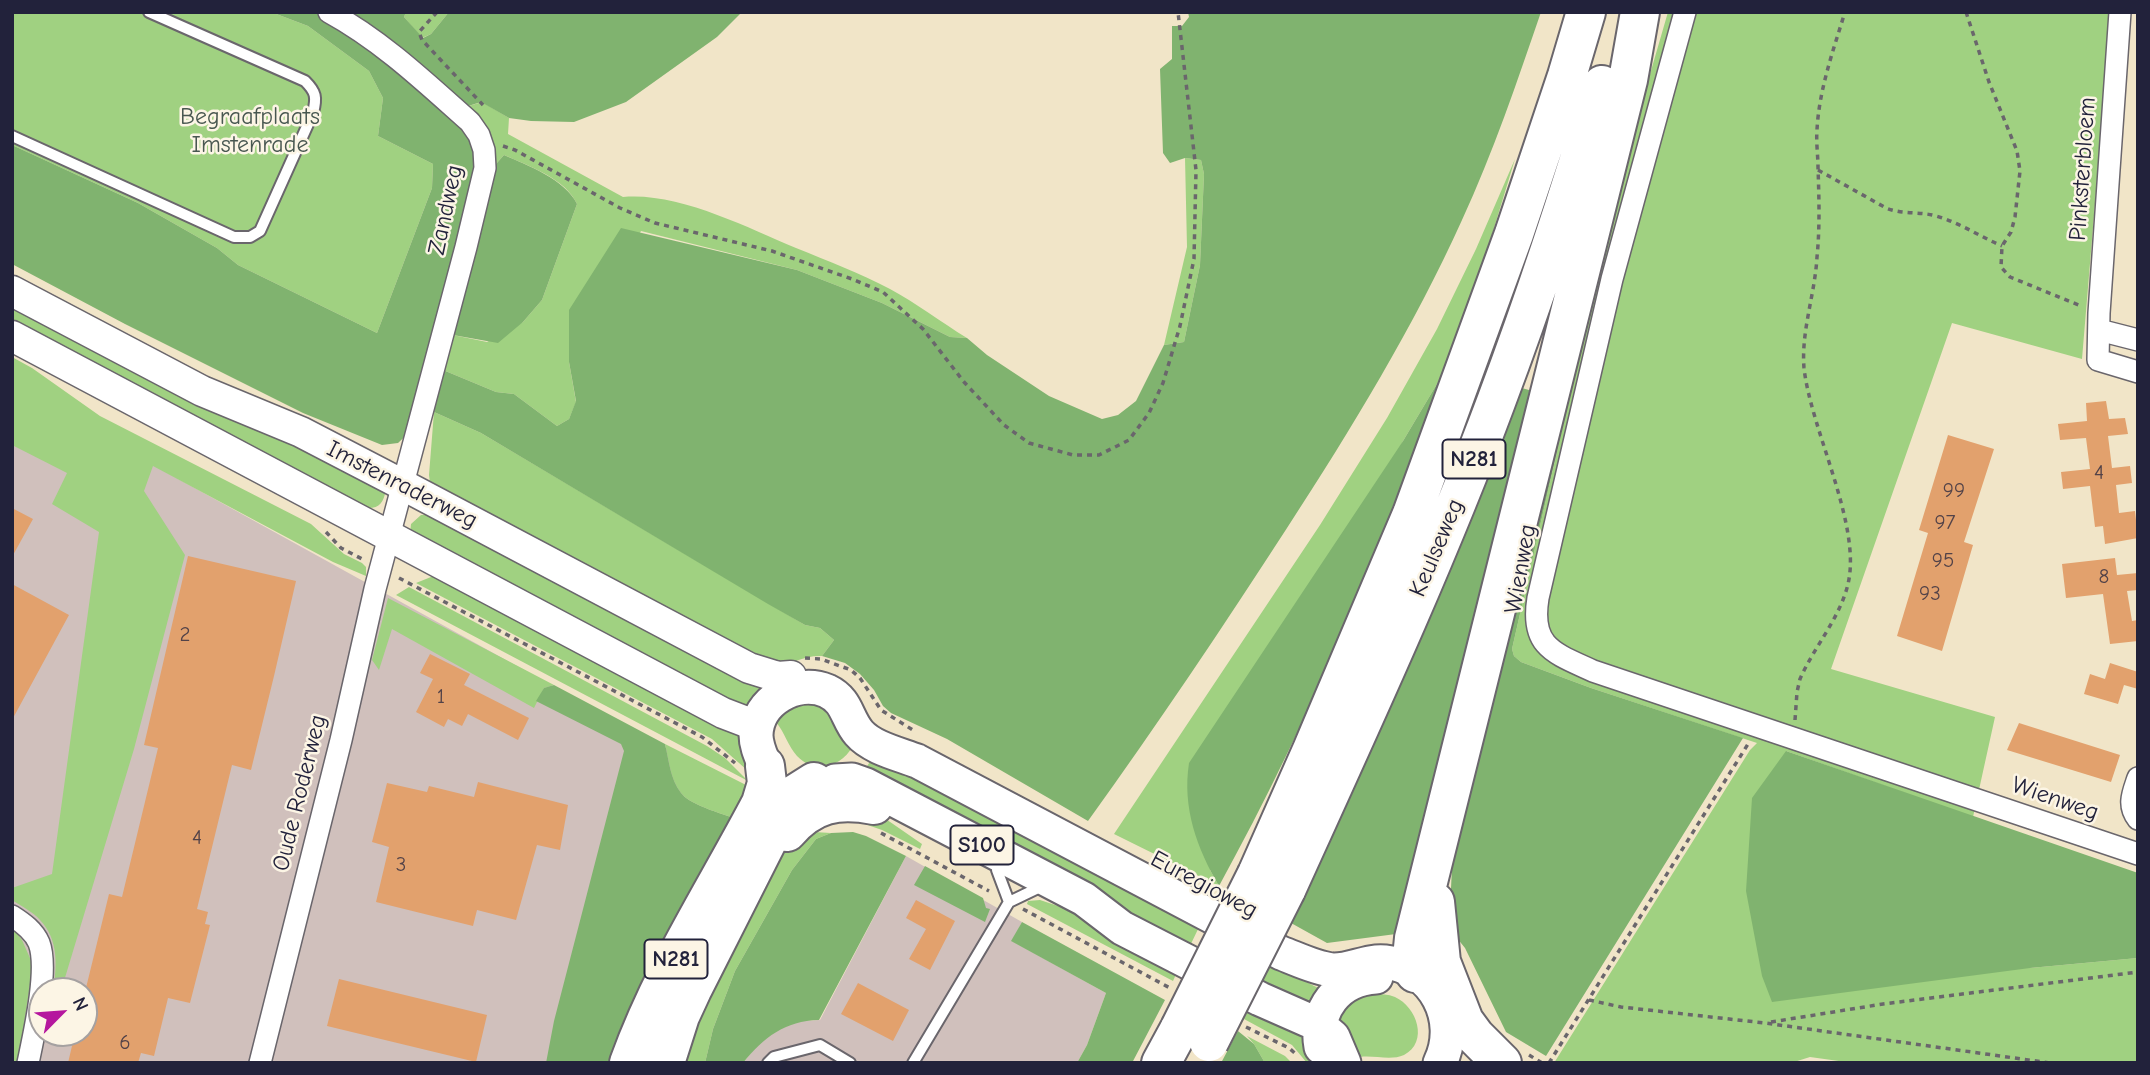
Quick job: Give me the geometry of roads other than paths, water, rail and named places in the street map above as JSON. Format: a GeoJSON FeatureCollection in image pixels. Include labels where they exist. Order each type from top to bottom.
{"type":"FeatureCollection","features":[{"type":"Feature","properties":{"kind":"highway","name":"Keulseweg"},"geometry":{"type":"LineString","coordinates":[[1271,882],[1312,750],[1412,514],[1514,234],[1586,12]]}},
{"type":"Feature","properties":{"kind":"highway","name":"Keulseweg"},"geometry":{"type":"LineString","coordinates":[[1161,1063],[1210,1024],[1271,882],[1398,641],[1496,403],[1550,250],[1622,12]]}},
{"type":"Feature","properties":{"kind":"highway","name":"N281"},"geometry":{"type":"LineString","coordinates":[[1415,973],[1412,958],[1414,938],[1628,80],[1640,12]]}},
{"type":"Feature","properties":{"kind":"highway","name":"N281"},"geometry":{"type":"LineString","coordinates":[[629,1063],[641,1030],[677,957],[749,825],[761,756]]}},
{"type":"Feature","properties":{"kind":"highway","name":"N281"},"geometry":{"type":"LineString","coordinates":[[665,1063],[680,1016],[692,990],[789,802],[803,788],[824,781]]}},
{"type":"Feature","properties":{"kind":"highway","name":"N281"},"geometry":{"type":"LineString","coordinates":[[753,869],[773,854],[794,823],[822,806],[852,800],[876,818]]}},
{"type":"Feature","properties":{"kind":"highway","name":"N281"},"geometry":{"type":"LineString","coordinates":[[1431,872],[1438,944],[1447,978],[1468,1028],[1511,1057]]}},
{"type":"Feature","properties":{"kind":"main road"},"geometry":{"type":"LineString","coordinates":[[794,667],[841,680],[859,698],[869,731],[866,751],[854,770],[824,781]]}},
{"type":"Feature","properties":{"kind":"main road","name":"S100"},"geometry":{"type":"LineString","coordinates":[[761,756],[761,716],[774,699],[793,689],[815,688],[826,691],[843,704],[858,732],[869,731]]}},
{"type":"Feature","properties":{"kind":"main road","name":"Euregioweg"},"geometry":{"type":"LineString","coordinates":[[869,731],[921,749],[1281,953],[1349,976]]}},
{"type":"Feature","properties":{"kind":"main road","name":"S100"},"geometry":{"type":"LineString","coordinates":[[761,756],[773,742],[778,756],[800,777],[824,781],[852,780],[866,785],[1084,899],[1122,928],[1210,1024],[1312,1035],[1322,1051]]}},
{"type":"Feature","properties":{"kind":"main road","name":"S100"},"geometry":{"type":"LineString","coordinates":[[876,818],[997,870],[1023,895],[1079,911],[1122,928]]}},
{"type":"Feature","properties":{"kind":"main road","name":"S100"},"geometry":{"type":"LineString","coordinates":[[1349,976],[1385,962],[1406,967],[1415,973],[1432,987],[1438,996],[1442,1051]]}},
{"type":"Feature","properties":{"kind":"main road"},"geometry":{"type":"LineString","coordinates":[[1322,1051],[1331,999],[1349,976]]}},
{"type":"Feature","properties":{"kind":"main road","name":"S100"},"geometry":{"type":"LineString","coordinates":[[1349,976],[1384,977],[1405,984],[1429,1008],[1442,1051]]}},
{"type":"Feature","properties":{"kind":"main road","name":"S100"},"geometry":{"type":"LineString","coordinates":[[1442,1051],[1458,1040],[1490,1063]]}},
{"type":"Feature","properties":{"kind":"street","name":"Zandweg"},"geometry":{"type":"LineString","coordinates":[[329,12],[367,35],[470,122],[479,135],[484,150],[485,167],[466,247],[391,537]]}},
{"type":"Feature","properties":{"kind":"street","name":"Wienweg"},"geometry":{"type":"LineString","coordinates":[[1685,12],[1612,279],[1535,616],[1544,644],[1555,653],[1592,671],[2138,855]]}},
{"type":"Feature","properties":{"kind":"street","name":"Pinksterbloem"},"geometry":{"type":"LineString","coordinates":[[2120,12],[2098,360],[2138,372]]}},
{"type":"Feature","properties":{"kind":"street","name":"Imstenraderweg"},"geometry":{"type":"LineString","coordinates":[[12,291],[202,391],[301,432],[749,668],[778,677],[794,667]]}},
{"type":"Feature","properties":{"kind":"street"},"geometry":{"type":"LineString","coordinates":[[2099,322],[2138,340]]}},
{"type":"Feature","properties":{"kind":"street","name":"Imstenraderweg"},"geometry":{"type":"LineString","coordinates":[[12,336],[723,713],[761,756]]}},
{"type":"Feature","properties":{"kind":"street","name":"Oude Roderweg"},"geometry":{"type":"LineString","coordinates":[[260,1063],[391,537]]}},
{"type":"Feature","properties":{"kind":"street"},"geometry":{"type":"LineString","coordinates":[[2138,778],[2131,802],[2138,819]]}},
{"type":"Feature","properties":{"kind":"street"},"geometry":{"type":"LineString","coordinates":[[12,916],[25,925],[38,941],[43,959],[42,980],[27,1063]]}},
{"type":"Feature","properties":{"kind":"lane"},"geometry":{"type":"LineString","coordinates":[[12,136],[234,237],[250,237],[261,231],[313,113],[317,98],[314,90],[305,81],[149,12]]}},
{"type":"Feature","properties":{"kind":"lane"},"geometry":{"type":"LineString","coordinates":[[913,1063],[1023,895]]}},
{"type":"Feature","properties":{"kind":"lane"},"geometry":{"type":"LineString","coordinates":[[768,1063],[774,1057],[820,1045],[850,1063]]}},
{"type":"Feature","properties":{"kind":"park label","name":"Begraafplaats Imstenrade"},"geometry":{"type":"Point","coordinates":[250,131]}}]}
